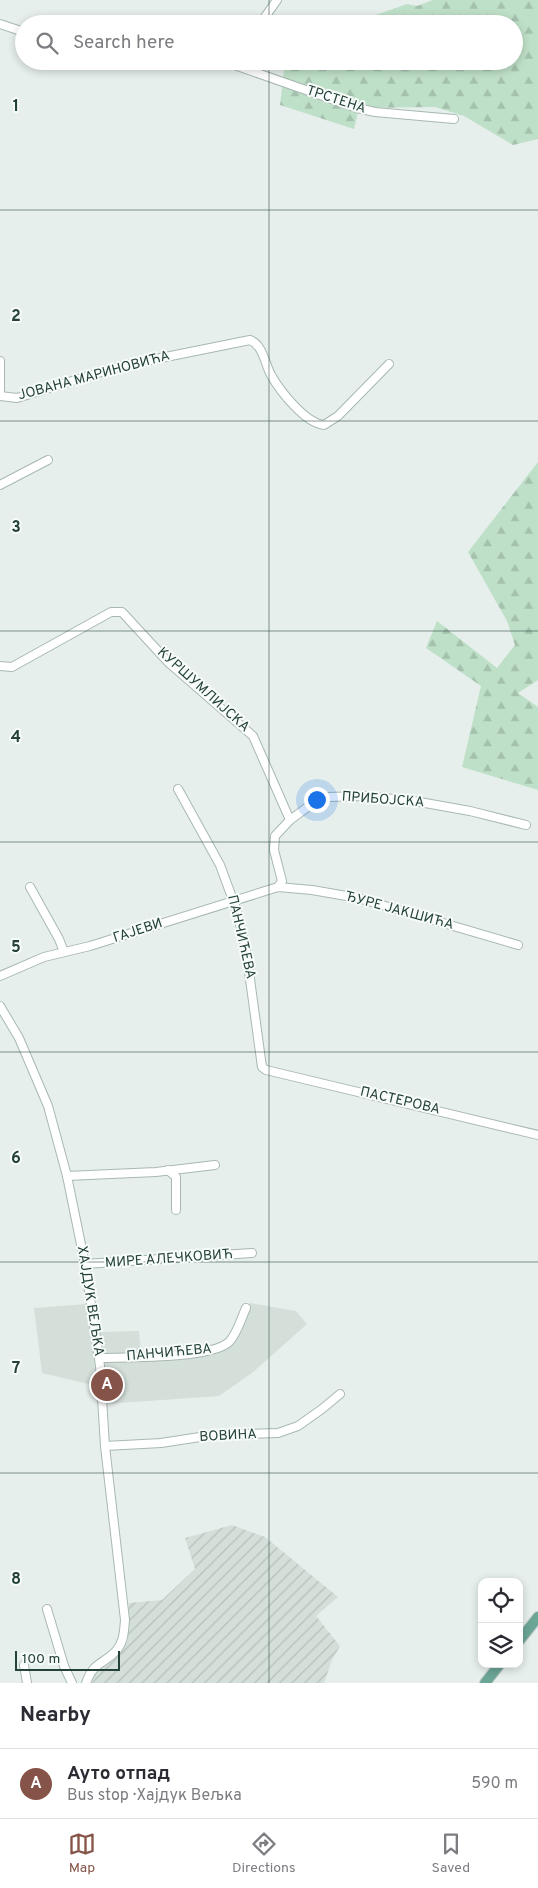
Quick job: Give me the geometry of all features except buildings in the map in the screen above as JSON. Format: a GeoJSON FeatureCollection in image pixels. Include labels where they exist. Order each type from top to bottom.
{"type":"FeatureCollection","features":[{"type":"Feature","properties":{"kind":"main road"},"geometry":{"type":"LineString","coordinates":[[523,1636],[538,1617]]}},
{"type":"Feature","properties":{"kind":"main road"},"geometry":{"type":"LineString","coordinates":[[485,1683],[497,1668]]}},
{"type":"Feature","properties":{"kind":"street"},"geometry":{"type":"LineString","coordinates":[[266,15],[277,0]]}},
{"type":"Feature","properties":{"kind":"street"},"geometry":{"type":"LineString","coordinates":[[0,24],[15,29]]}},
{"type":"Feature","properties":{"kind":"street","name":"ТРСТЕНА"},"geometry":{"type":"LineString","coordinates":[[256,70],[357,108],[375,112],[454,119]]}},
{"type":"Feature","properties":{"kind":"street","name":"ЈОВАНА МАРИНОВИЋА"},"geometry":{"type":"LineString","coordinates":[[0,395],[16,398],[121,366],[250,340],[259,349],[270,373],[285,395],[315,423],[324,425],[338,416],[389,364]]}},
{"type":"Feature","properties":{"kind":"street"},"geometry":{"type":"LineString","coordinates":[[0,361],[0,395]]}},
{"type":"Feature","properties":{"kind":"street"},"geometry":{"type":"LineString","coordinates":[[0,485],[48,460]]}},
{"type":"Feature","properties":{"kind":"street","name":"КУРШУМЛИЈСКА"},"geometry":{"type":"LineString","coordinates":[[0,666],[12,667],[112,612],[122,612],[169,662],[253,736],[290,820]]}},
{"type":"Feature","properties":{"kind":"street","name":"ПАНЧИЋЕВА"},"geometry":{"type":"LineString","coordinates":[[178,789],[220,865],[239,917],[246,950],[262,1067]]}},
{"type":"Feature","properties":{"kind":"street","name":"ПРИБОЈСКА"},"geometry":{"type":"LineString","coordinates":[[278,888],[281,876],[273,842],[278,830],[324,798],[364,796],[452,807],[526,825]]}},
{"type":"Feature","properties":{"kind":"street"},"geometry":{"type":"LineString","coordinates":[[30,887],[60,939],[64,952]]}},
{"type":"Feature","properties":{"kind":"street","name":"ГАЈЕВИ"},"geometry":{"type":"LineString","coordinates":[[0,976],[44,957],[90,946],[233,900],[278,888]]}},
{"type":"Feature","properties":{"kind":"street","name":"ЂУРЕ ЈАКШИЋА"},"geometry":{"type":"LineString","coordinates":[[278,888],[312,890],[358,898],[518,945]]}},
{"type":"Feature","properties":{"kind":"street","name":"ХАЈДУК ВЕЉКА"},"geometry":{"type":"LineString","coordinates":[[0,1006],[19,1038],[48,1106],[67,1176],[85,1264],[99,1358],[105,1446],[125,1620],[124,1638],[115,1652],[90,1672],[86,1683]]}},
{"type":"Feature","properties":{"kind":"street","name":"ПАСТЕРОВА"},"geometry":{"type":"LineString","coordinates":[[262,1067],[266,1070],[538,1135]]}},
{"type":"Feature","properties":{"kind":"street"},"geometry":{"type":"LineString","coordinates":[[67,1176],[168,1170],[215,1165]]}},
{"type":"Feature","properties":{"kind":"street"},"geometry":{"type":"LineString","coordinates":[[168,1170],[176,1177],[176,1210]]}},
{"type":"Feature","properties":{"kind":"street","name":"МИРЕ АЛЕЧКОВИЋ"},"geometry":{"type":"LineString","coordinates":[[85,1264],[252,1253]]}},
{"type":"Feature","properties":{"kind":"street","name":"ПАНЧИЋЕВА"},"geometry":{"type":"LineString","coordinates":[[99,1358],[147,1356],[218,1349],[232,1338],[246,1308]]}},
{"type":"Feature","properties":{"kind":"street","name":"ВОВИНА"},"geometry":{"type":"LineString","coordinates":[[105,1446],[161,1443],[213,1435],[278,1433],[298,1426],[322,1410],[340,1394]]}},
{"type":"Feature","properties":{"kind":"street"},"geometry":{"type":"LineString","coordinates":[[47,1609],[64,1666],[72,1683]]}},
{"type":"Feature","properties":{"kind":"street"},"geometry":{"type":"LineString","coordinates":[[24,1665],[26,1683]]}},
{"type":"Feature","properties":{"kind":"shaded area"},"geometry":{"type":"Polygon","coordinates":[[[250,1303],[296,1311],[307,1324],[252,1373],[219,1396],[105,1404],[103,1362],[218,1353],[229,1345],[235,1337],[250,1303]]]}},
{"type":"Feature","properties":{"kind":"shaded area"},"geometry":{"type":"Polygon","coordinates":[[[87,1304],[97,1386],[42,1373],[34,1308],[87,1304]]]}},
{"type":"Feature","properties":{"kind":"shaded area"},"geometry":{"type":"Polygon","coordinates":[[[139,1331],[141,1355],[101,1355],[98,1332],[139,1331]]]}},
{"type":"Feature","properties":{"kind":"shaded area"},"geometry":{"type":"Polygon","coordinates":[[[232,1525],[265,1537],[338,1597],[316,1616],[340,1646],[332,1660],[324,1683],[92,1683],[94,1673],[122,1651],[128,1640],[129,1603],[162,1600],[195,1569],[185,1538],[232,1525]]]}},
{"type":"Feature","properties":{"kind":"green space"},"geometry":{"type":"Polygon","coordinates":[[[433,0],[538,0],[538,139],[513,145],[464,116],[435,107],[359,108],[354,129],[280,105],[284,70],[523,70],[523,15],[376,15],[407,4],[417,6],[433,0]]]}},
{"type":"Feature","properties":{"kind":"green space"},"geometry":{"type":"Polygon","coordinates":[[[538,462],[538,680],[518,693],[538,707],[538,790],[462,767],[481,686],[426,648],[437,621],[497,668],[515,645],[507,621],[468,552],[538,462]]]}},
{"type":"Feature","properties":{"kind":"place","name":"Ауто отпад"},"geometry":{"type":"Point","coordinates":[107,1385]}}]}
